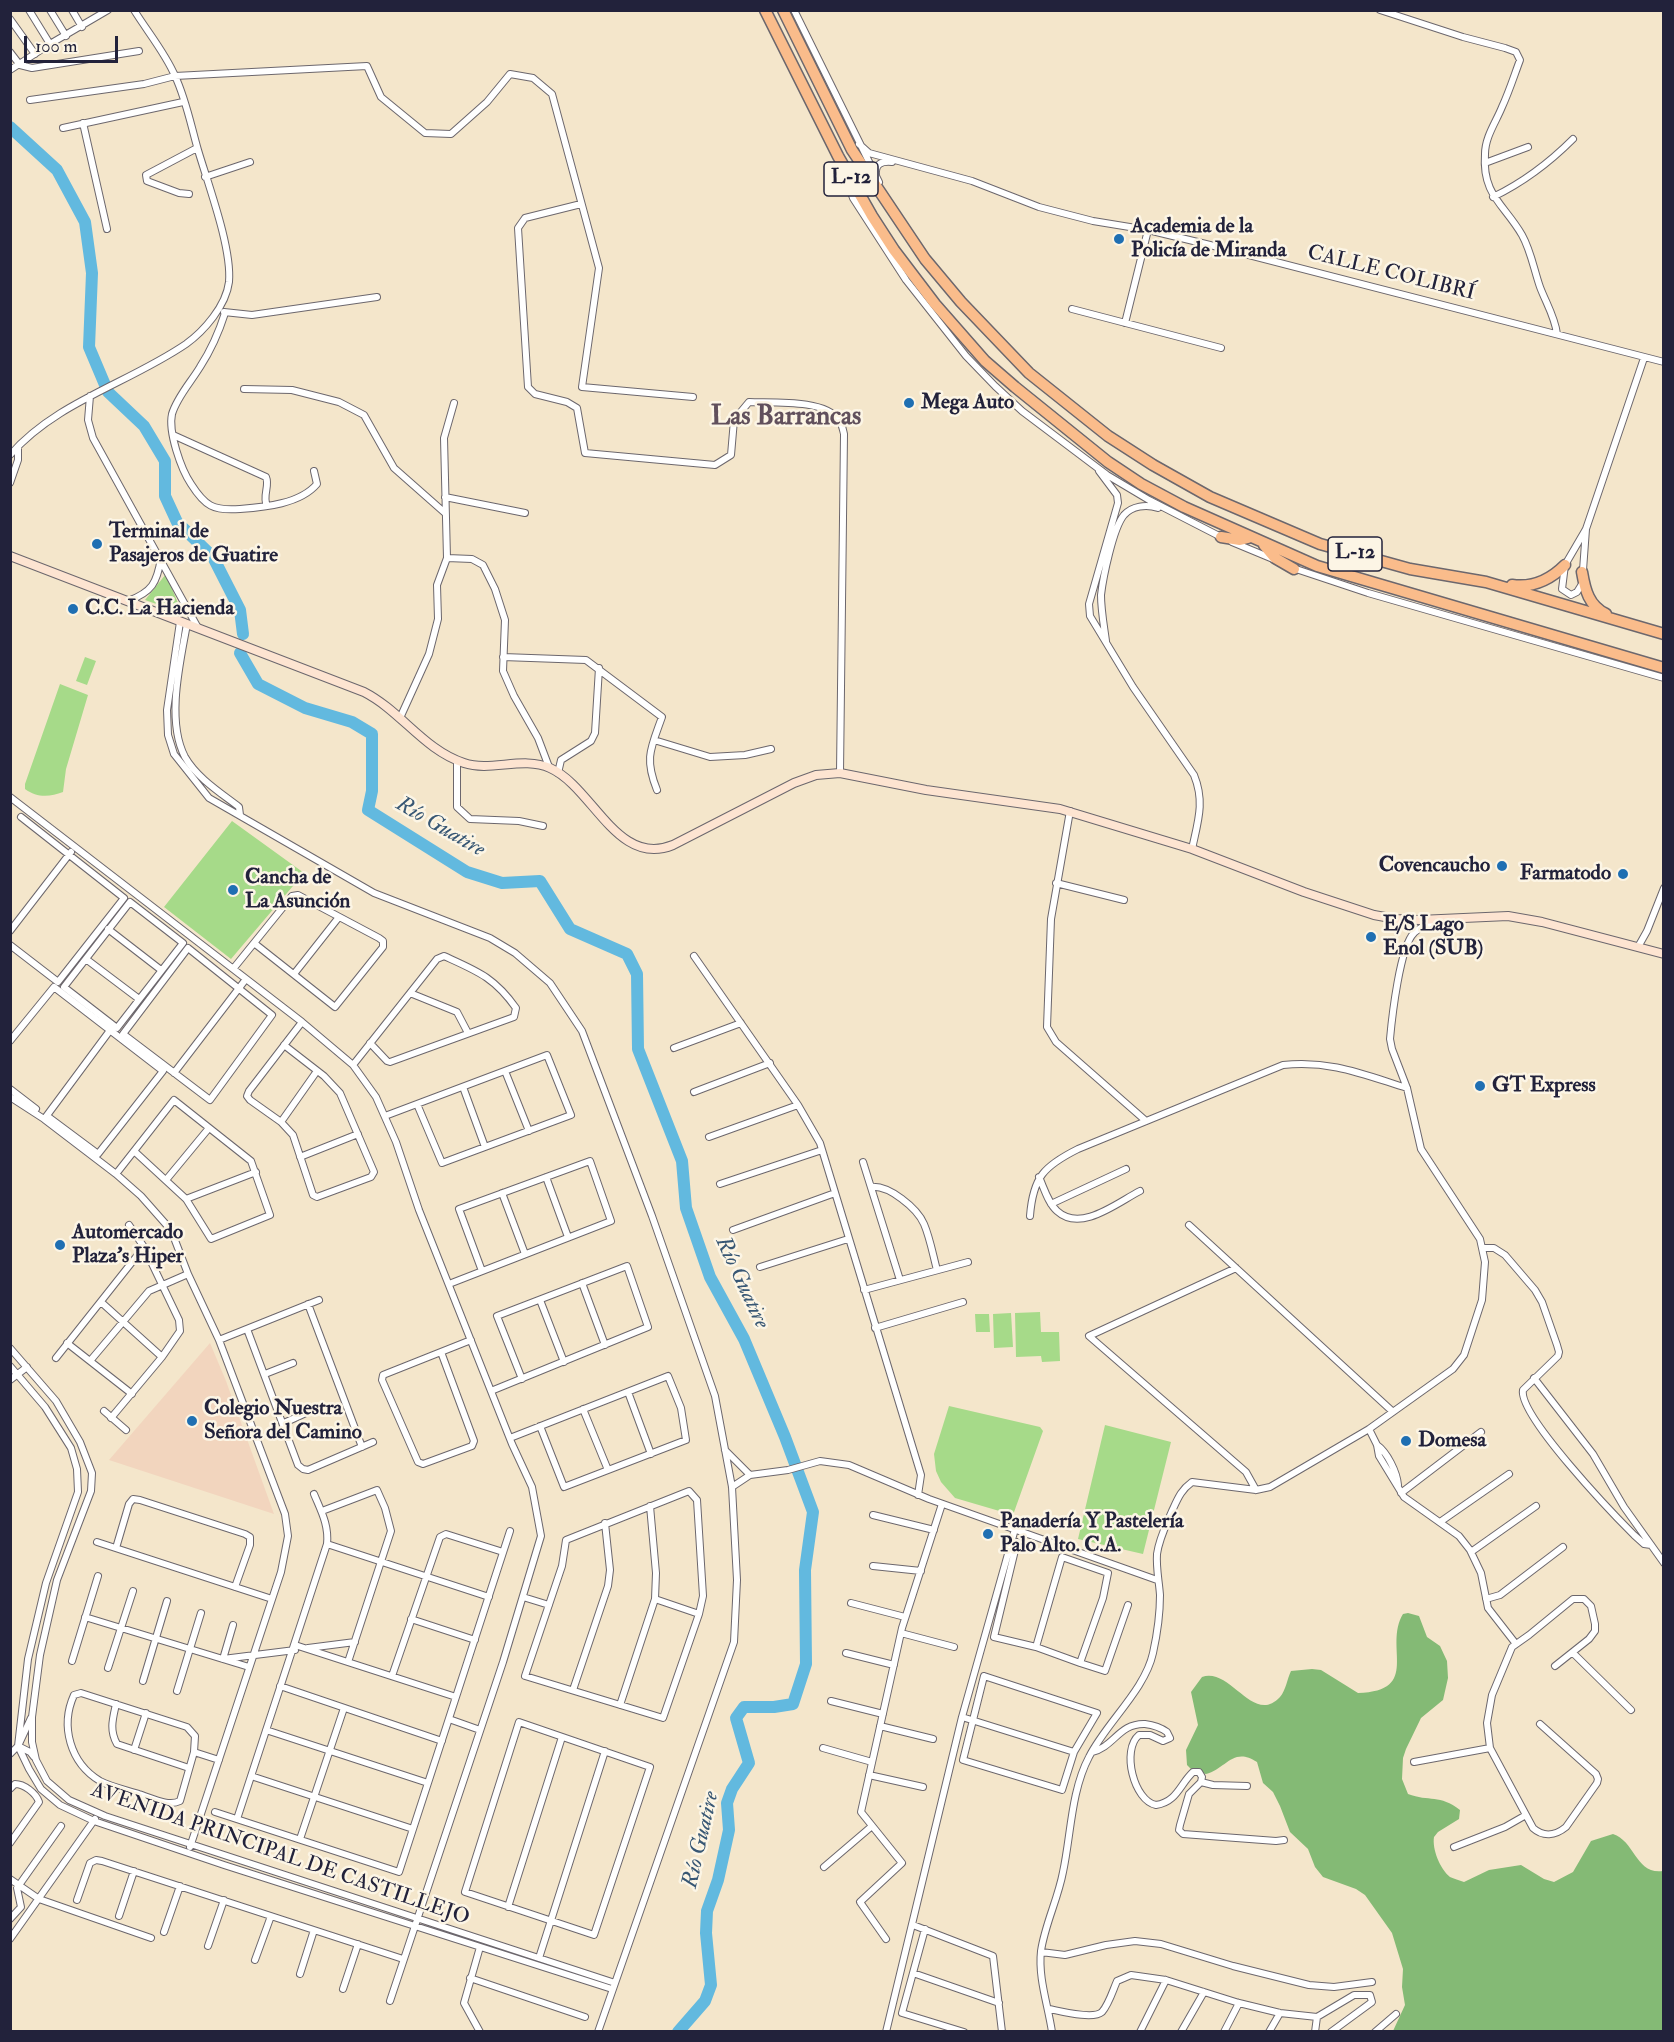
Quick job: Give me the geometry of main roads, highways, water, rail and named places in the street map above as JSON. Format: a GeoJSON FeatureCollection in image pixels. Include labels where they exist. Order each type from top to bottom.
{"type":"FeatureCollection","features":[{"type":"Feature","properties":{"kind":"highway","name":"L-12"},"geometry":{"type":"LineString","coordinates":[[765,10],[838,156],[894,250],[934,304],[985,361],[1065,429],[1116,468],[1184,507],[1317,566],[1664,668]]}},
{"type":"Feature","properties":{"kind":"highway","name":"L-12"},"geometry":{"type":"LineString","coordinates":[[783,10],[852,150],[925,259],[961,302],[1029,374],[1108,436],[1210,498],[1320,544],[1410,569],[1486,582],[1664,634]]}},
{"type":"Feature","properties":{"kind":"highway"},"geometry":{"type":"LineString","coordinates":[[1221,537],[1240,540],[1250,538]]}},
{"type":"Feature","properties":{"kind":"highway"},"geometry":{"type":"LineString","coordinates":[[1262,543],[1275,558],[1294,569]]}},
{"type":"Feature","properties":{"kind":"highway"},"geometry":{"type":"LineString","coordinates":[[1486,582],[1528,586],[1547,580],[1565,565]]}},
{"type":"Feature","properties":{"kind":"highway"},"geometry":{"type":"LineString","coordinates":[[1582,572],[1587,595],[1593,604],[1600,611],[1620,621]]}},
{"type":"Feature","properties":{"kind":"main road"},"geometry":{"type":"LineString","coordinates":[[10,556],[364,692],[400,717],[437,750],[457,761],[475,766],[524,764],[549,767],[558,773],[621,836],[636,847],[652,851],[673,846],[794,783],[816,776],[840,773],[926,790],[1070,811],[1192,849],[1356,910],[1396,919],[1508,916],[1529,919],[1664,954]]}},
{"type":"Feature","properties":{"kind":"waterway","name":"Río Guatire"},"geometry":{"type":"LineString","coordinates":[[10,127],[57,170],[85,222],[92,273],[89,347],[108,392],[144,426],[165,461],[165,496],[177,522],[213,557],[240,610],[243,634]]}},
{"type":"Feature","properties":{"kind":"waterway","name":"Río Guatire"},"geometry":{"type":"LineString","coordinates":[[240,653],[258,684],[305,708],[352,722],[372,734],[372,791],[368,810],[467,872],[502,883],[540,881],[570,929],[627,954],[637,974],[638,1049],[682,1161],[686,1208],[710,1277],[744,1339],[813,1512],[805,1570],[806,1664],[793,1704],[774,1707],[744,1707],[736,1718],[749,1763],[732,1789],[727,1803],[729,1830],[718,1880],[707,1911],[706,1933],[711,1985],[705,2001],[678,2032]]}},
{"type":"Feature","properties":{"kind":"place","name":"Academia de la Policía de Miranda"},"geometry":{"type":"Point","coordinates":[1119,239]}},
{"type":"Feature","properties":{"kind":"place","name":"Mega Auto"},"geometry":{"type":"Point","coordinates":[909,403]}},
{"type":"Feature","properties":{"kind":"place","name":"Terminal de Pasajeros de Guatire"},"geometry":{"type":"Point","coordinates":[97,544]}},
{"type":"Feature","properties":{"kind":"place","name":"C.C. La Hacienda"},"geometry":{"type":"Point","coordinates":[73,609]}},
{"type":"Feature","properties":{"kind":"place","name":"Covencaucho"},"geometry":{"type":"Point","coordinates":[1502,866]}},
{"type":"Feature","properties":{"kind":"place","name":"Farmatodo"},"geometry":{"type":"Point","coordinates":[1623,874]}},
{"type":"Feature","properties":{"kind":"place","name":"Cancha de La Asunción"},"geometry":{"type":"Point","coordinates":[233,890]}},
{"type":"Feature","properties":{"kind":"place","name":"E/S Lago Enol (SUB)"},"geometry":{"type":"Point","coordinates":[1371,937]}},
{"type":"Feature","properties":{"kind":"place","name":"GT Express"},"geometry":{"type":"Point","coordinates":[1480,1086]}},
{"type":"Feature","properties":{"kind":"place","name":"Automercado Plaza's Hiper"},"geometry":{"type":"Point","coordinates":[60,1245]}},
{"type":"Feature","properties":{"kind":"place","name":"Colegio Nuestra Señora del Camino"},"geometry":{"type":"Point","coordinates":[192,1421]}},
{"type":"Feature","properties":{"kind":"place","name":"Domesa"},"geometry":{"type":"Point","coordinates":[1406,1441]}},
{"type":"Feature","properties":{"kind":"place","name":"Panadería Y Pastelería Palo Alto. C.A."},"geometry":{"type":"Point","coordinates":[988,1534]}},
{"type":"Feature","properties":{"kind":"district","name":"Las Barrancas"},"geometry":{"type":"Point","coordinates":[786,418]}}]}
